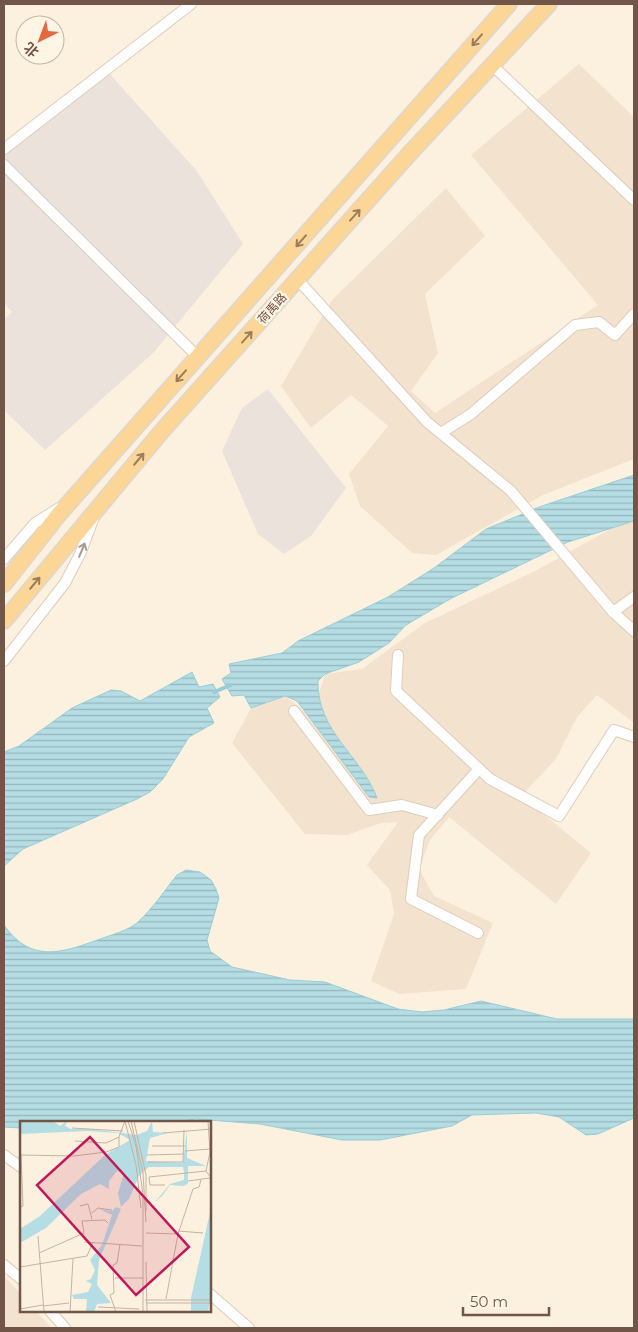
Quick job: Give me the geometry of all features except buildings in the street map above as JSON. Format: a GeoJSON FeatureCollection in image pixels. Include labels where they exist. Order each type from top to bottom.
{"type":"FeatureCollection","features":[{"type":"Feature","properties":{"kind":"main road","name":"荷禹路"},"geometry":{"type":"LineString","coordinates":[[4,584],[71,501],[509,4]]}},
{"type":"Feature","properties":{"kind":"main road","name":"荷禹路"},"geometry":{"type":"LineString","coordinates":[[4,621],[162,432],[492,65],[550,4]]}},
{"type":"Feature","properties":{"kind":"street"},"geometry":{"type":"LineString","coordinates":[[4,149],[190,4]]}},
{"type":"Feature","properties":{"kind":"street"},"geometry":{"type":"LineString","coordinates":[[492,65],[634,200]]}},
{"type":"Feature","properties":{"kind":"street"},"geometry":{"type":"LineString","coordinates":[[4,165],[198,357]]}},
{"type":"Feature","properties":{"kind":"street"},"geometry":{"type":"LineString","coordinates":[[298,280],[427,422],[511,492],[612,612],[634,631]]}},
{"type":"Feature","properties":{"kind":"street"},"geometry":{"type":"LineString","coordinates":[[440,433],[471,414],[575,325],[599,322],[616,335],[634,314]]}},
{"type":"Feature","properties":{"kind":"street"},"geometry":{"type":"LineString","coordinates":[[4,559],[35,523],[71,501]]}},
{"type":"Feature","properties":{"kind":"street"},"geometry":{"type":"LineString","coordinates":[[4,661],[65,583],[82,552],[97,509]]}},
{"type":"Feature","properties":{"kind":"street"},"geometry":{"type":"LineString","coordinates":[[612,612],[634,596]]}},
{"type":"Feature","properties":{"kind":"street"},"geometry":{"type":"LineString","coordinates":[[398,655],[396,691],[490,779],[559,816],[614,730],[634,737]]}},
{"type":"Feature","properties":{"kind":"street"},"geometry":{"type":"LineString","coordinates":[[294,711],[369,810],[402,805],[438,814]]}},
{"type":"Feature","properties":{"kind":"street"},"geometry":{"type":"LineString","coordinates":[[478,933],[411,899],[419,835],[479,769]]}},
{"type":"Feature","properties":{"kind":"street"},"geometry":{"type":"LineString","coordinates":[[4,1155],[20,1166]]}},
{"type":"Feature","properties":{"kind":"street"},"geometry":{"type":"LineString","coordinates":[[4,1265],[20,1278]]}},
{"type":"Feature","properties":{"kind":"street"},"geometry":{"type":"LineString","coordinates":[[211,1295],[249,1328]]}},
{"type":"Feature","properties":{"kind":"street"},"geometry":{"type":"LineString","coordinates":[[51,1312],[65,1328]]}},
{"type":"Feature","properties":{"kind":"shaded area"},"geometry":{"type":"Polygon","coordinates":[[[579,64],[634,117],[634,459],[543,495],[436,555],[412,553],[360,506],[349,474],[388,426],[351,395],[311,428],[281,386],[332,300],[446,188],[485,236],[425,294],[438,353],[411,391],[435,413],[598,305],[471,155],[579,64]]]}},
{"type":"Feature","properties":{"kind":"shaded area"},"geometry":{"type":"Polygon","coordinates":[[[106,70],[196,170],[243,244],[153,353],[45,450],[4,410],[4,319],[12,312],[4,303],[4,154],[106,70]]]}},
{"type":"Feature","properties":{"kind":"shaded area"},"geometry":{"type":"Polygon","coordinates":[[[268,389],[346,488],[311,536],[284,554],[258,534],[222,451],[242,408],[268,389]]]}},
{"type":"Feature","properties":{"kind":"shaded area"},"geometry":{"type":"Polygon","coordinates":[[[634,521],[634,723],[597,695],[577,717],[556,759],[521,796],[591,853],[556,904],[449,817],[430,840],[419,869],[434,896],[493,923],[466,989],[399,994],[371,981],[394,914],[390,890],[367,865],[398,822],[381,823],[347,835],[305,834],[232,743],[251,708],[285,696],[303,710],[369,796],[372,785],[328,726],[318,696],[325,674],[362,669],[425,623],[535,571],[618,525],[634,521]]]}},
{"type":"Feature","properties":{"kind":"shaded area"},"geometry":{"type":"Polygon","coordinates":[[[4,1276],[20,1293],[20,1312],[37,1312],[51,1328],[4,1328],[4,1276]]]}},
{"type":"Feature","properties":{"kind":"water"},"geometry":{"type":"Polygon","coordinates":[[[634,475],[634,521],[568,542],[450,599],[406,625],[389,643],[359,662],[325,674],[318,681],[320,699],[332,729],[361,769],[377,798],[369,797],[297,701],[285,696],[251,708],[244,695],[232,696],[222,679],[231,673],[229,664],[282,653],[298,641],[388,597],[434,568],[486,529],[542,506],[634,475]]]}},
{"type":"Feature","properties":{"kind":"water"},"geometry":{"type":"Polygon","coordinates":[[[192,672],[199,687],[213,684],[220,697],[207,708],[214,723],[189,737],[163,779],[150,792],[137,799],[23,849],[4,866],[4,752],[19,746],[72,708],[111,690],[121,691],[140,701],[192,672]]]}},
{"type":"Feature","properties":{"kind":"water"},"geometry":{"type":"Polygon","coordinates":[[[186,870],[200,872],[211,880],[219,898],[207,940],[210,951],[232,967],[290,980],[325,982],[398,1009],[422,1012],[444,1010],[481,1001],[557,1019],[634,1019],[634,1118],[598,1134],[586,1135],[559,1117],[536,1113],[472,1115],[452,1126],[380,1140],[342,1140],[260,1124],[196,1119],[183,1121],[20,1121],[20,1128],[4,1127],[4,925],[15,938],[26,946],[37,950],[49,952],[75,948],[121,932],[134,925],[149,911],[177,875],[186,870]]]}},
{"type":"Feature","properties":{"kind":"waterway"},"geometry":{"type":"LineString","coordinates":[[214,692],[231,685]]}}]}
